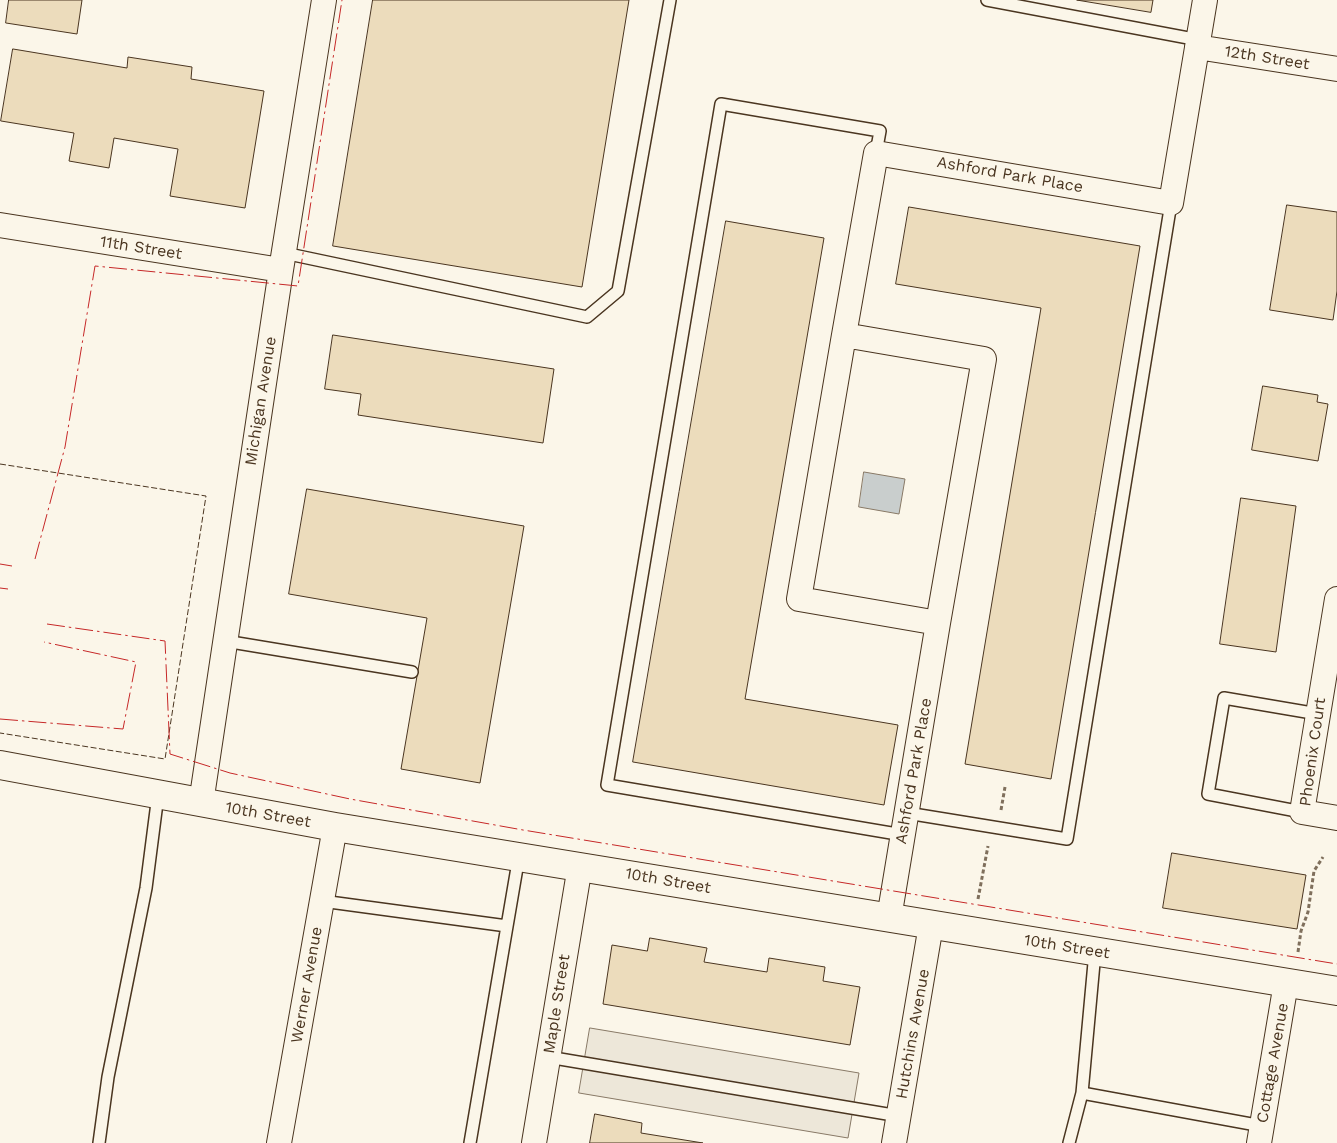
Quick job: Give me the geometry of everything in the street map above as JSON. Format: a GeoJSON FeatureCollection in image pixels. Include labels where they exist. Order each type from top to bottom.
{"type":"FeatureCollection","features":[{"type":"Feature","properties":{"kind":"street","name":"Michigan Avenue"},"geometry":{"type":"LineString","coordinates":[[201,803],[282,261],[324,0]]}},
{"type":"Feature","properties":{"kind":"street"},"geometry":{"type":"LineString","coordinates":[[1171,202],[1205,0]]}},
{"type":"Feature","properties":{"kind":"street","name":"12th Street"},"geometry":{"type":"LineString","coordinates":[[1198,43],[1337,69]]}},
{"type":"Feature","properties":{"kind":"street"},"geometry":{"type":"LineString","coordinates":[[876,153],[799,599],[938,623]]}},
{"type":"Feature","properties":{"kind":"street","name":"Ashford Park Place"},"geometry":{"type":"LineString","coordinates":[[876,153],[1171,202]]}},
{"type":"Feature","properties":{"kind":"street","name":"11th Street"},"geometry":{"type":"LineString","coordinates":[[0,225],[282,261]]}},
{"type":"Feature","properties":{"kind":"street","name":"Ashford Park Place"},"geometry":{"type":"LineString","coordinates":[[844,335],[984,359],[889,918]]}},
{"type":"Feature","properties":{"kind":"street","name":"Phoenix Court"},"geometry":{"type":"LineString","coordinates":[[1337,599],[1302,812],[1337,818]]}},
{"type":"Feature","properties":{"kind":"street","name":"10th Street"},"geometry":{"type":"LineString","coordinates":[[0,765],[335,827],[1337,991]]}},
{"type":"Feature","properties":{"kind":"street","name":"Werner Avenue"},"geometry":{"type":"LineString","coordinates":[[279,1143],[335,827]]}},
{"type":"Feature","properties":{"kind":"street","name":"Maple Street"},"geometry":{"type":"LineString","coordinates":[[534,1143],[580,866]]}},
{"type":"Feature","properties":{"kind":"street","name":"Hutchins Avenue"},"geometry":{"type":"LineString","coordinates":[[894,1143],[931,925]]}},
{"type":"Feature","properties":{"kind":"street","name":"Cottage Avenue"},"geometry":{"type":"LineString","coordinates":[[1261,1135],[1286,983]]}},
{"type":"Feature","properties":{"kind":"lane"},"geometry":{"type":"LineString","coordinates":[[282,261],[588,317],[618,291],[670,0]]}},
{"type":"Feature","properties":{"kind":"lane"},"geometry":{"type":"LineString","coordinates":[[987,0],[1198,43]]}},
{"type":"Feature","properties":{"kind":"lane"},"geometry":{"type":"LineString","coordinates":[[876,153],[880,131],[721,104],[607,785],[905,824],[1067,839],[1171,202]]}},
{"type":"Feature","properties":{"kind":"lane"},"geometry":{"type":"LineString","coordinates":[[225,640],[412,672]]}},
{"type":"Feature","properties":{"kind":"lane"},"geometry":{"type":"LineString","coordinates":[[1302,812],[1208,794],[1224,698],[1318,714]]}},
{"type":"Feature","properties":{"kind":"lane"},"geometry":{"type":"LineString","coordinates":[[99,1143],[108,1077],[146,888],[158,794]]}},
{"type":"Feature","properties":{"kind":"lane"},"geometry":{"type":"LineString","coordinates":[[470,1143],[518,856]]}},
{"type":"Feature","properties":{"kind":"lane"},"geometry":{"type":"LineString","coordinates":[[322,901],[507,926]]}},
{"type":"Feature","properties":{"kind":"lane"},"geometry":{"type":"LineString","coordinates":[[1069,1143],[1082,1093],[1095,952]]}},
{"type":"Feature","properties":{"kind":"lane"},"geometry":{"type":"LineString","coordinates":[[548,1057],[899,1116]]}},
{"type":"Feature","properties":{"kind":"lane"},"geometry":{"type":"LineString","coordinates":[[1082,1093],[1261,1135]]}},
{"type":"Feature","properties":{"kind":"path"},"geometry":{"type":"LineString","coordinates":[[1298,952],[1301,931],[1308,912],[1314,871],[1323,857]]}},
{"type":"Feature","properties":{"kind":"shaded area"},"geometry":{"type":"Polygon","coordinates":[[[864,472],[905,479],[899,514],[859,507],[864,472]]]}},
{"type":"Feature","properties":{"kind":"shaded area"},"geometry":{"type":"Polygon","coordinates":[[[590,1028],[859,1073],[848,1138],[579,1093],[590,1028]]]}},
{"type":"Feature","properties":{"kind":"building"},"geometry":{"type":"Polygon","coordinates":[[[9,0],[82,0],[77,34],[6,23],[9,0]]]}},
{"type":"Feature","properties":{"kind":"building"},"geometry":{"type":"Polygon","coordinates":[[[373,0],[629,0],[582,287],[333,246],[373,0]]]}},
{"type":"Feature","properties":{"kind":"building"},"geometry":{"type":"Polygon","coordinates":[[[1077,0],[1153,0],[1151,12],[1077,0]]]}},
{"type":"Feature","properties":{"kind":"building"},"geometry":{"type":"Polygon","coordinates":[[[13,49],[127,68],[128,57],[192,67],[191,79],[264,91],[245,208],[170,196],[178,149],[114,138],[109,168],[69,161],[74,133],[1,121],[13,49]]]}},
{"type":"Feature","properties":{"kind":"building"},"geometry":{"type":"Polygon","coordinates":[[[1287,205],[1337,212],[1337,291],[1333,320],[1270,310],[1287,205]]]}},
{"type":"Feature","properties":{"kind":"building"},"geometry":{"type":"Polygon","coordinates":[[[909,207],[1140,246],[1051,779],[965,764],[1041,308],[896,284],[909,207]]]}},
{"type":"Feature","properties":{"kind":"building"},"geometry":{"type":"Polygon","coordinates":[[[726,221],[824,238],[745,699],[898,725],[884,805],[633,762],[726,221]]]}},
{"type":"Feature","properties":{"kind":"building"},"geometry":{"type":"Polygon","coordinates":[[[333,335],[554,369],[543,443],[358,415],[361,394],[325,389],[333,335]]]}},
{"type":"Feature","properties":{"kind":"building"},"geometry":{"type":"Polygon","coordinates":[[[1263,386],[1318,395],[1317,402],[1328,404],[1318,461],[1252,450],[1263,386]]]}},
{"type":"Feature","properties":{"kind":"building"},"geometry":{"type":"Polygon","coordinates":[[[307,489],[524,526],[480,783],[401,769],[427,618],[289,594],[307,489]]]}},
{"type":"Feature","properties":{"kind":"building"},"geometry":{"type":"Polygon","coordinates":[[[1241,498],[1296,506],[1276,652],[1220,644],[1241,498]]]}},
{"type":"Feature","properties":{"kind":"building"},"geometry":{"type":"Polygon","coordinates":[[[1172,853],[1306,875],[1297,929],[1163,908],[1172,853]]]}},
{"type":"Feature","properties":{"kind":"building"},"geometry":{"type":"Polygon","coordinates":[[[650,938],[707,948],[704,962],[767,972],[769,958],[825,967],[823,981],[860,987],[850,1045],[603,1004],[612,945],[647,951],[650,938]]]}},
{"type":"Feature","properties":{"kind":"building"},"geometry":{"type":"Polygon","coordinates":[[[595,1114],[642,1123],[641,1133],[703,1143],[590,1143],[595,1114]]]}},
{"type":"Feature","properties":{"kind":"fence"},"geometry":{"type":"LineString","coordinates":[[0,464],[206,496],[165,759],[0,733]]}},
{"type":"Feature","properties":{"kind":"power"},"geometry":{"type":"LineString","coordinates":[[35,559],[65,447],[95,266],[298,286],[342,0]]}},
{"type":"Feature","properties":{"kind":"power"},"geometry":{"type":"LineString","coordinates":[[0,564],[12,566]]}},
{"type":"Feature","properties":{"kind":"power"},"geometry":{"type":"LineString","coordinates":[[0,588],[8,589]]}},
{"type":"Feature","properties":{"kind":"power"},"geometry":{"type":"LineString","coordinates":[[47,624],[165,641],[170,754],[230,773],[350,799],[523,830],[1337,964]]}},
{"type":"Feature","properties":{"kind":"power"},"geometry":{"type":"LineString","coordinates":[[0,719],[123,729],[136,662],[44,642]]}}]}
